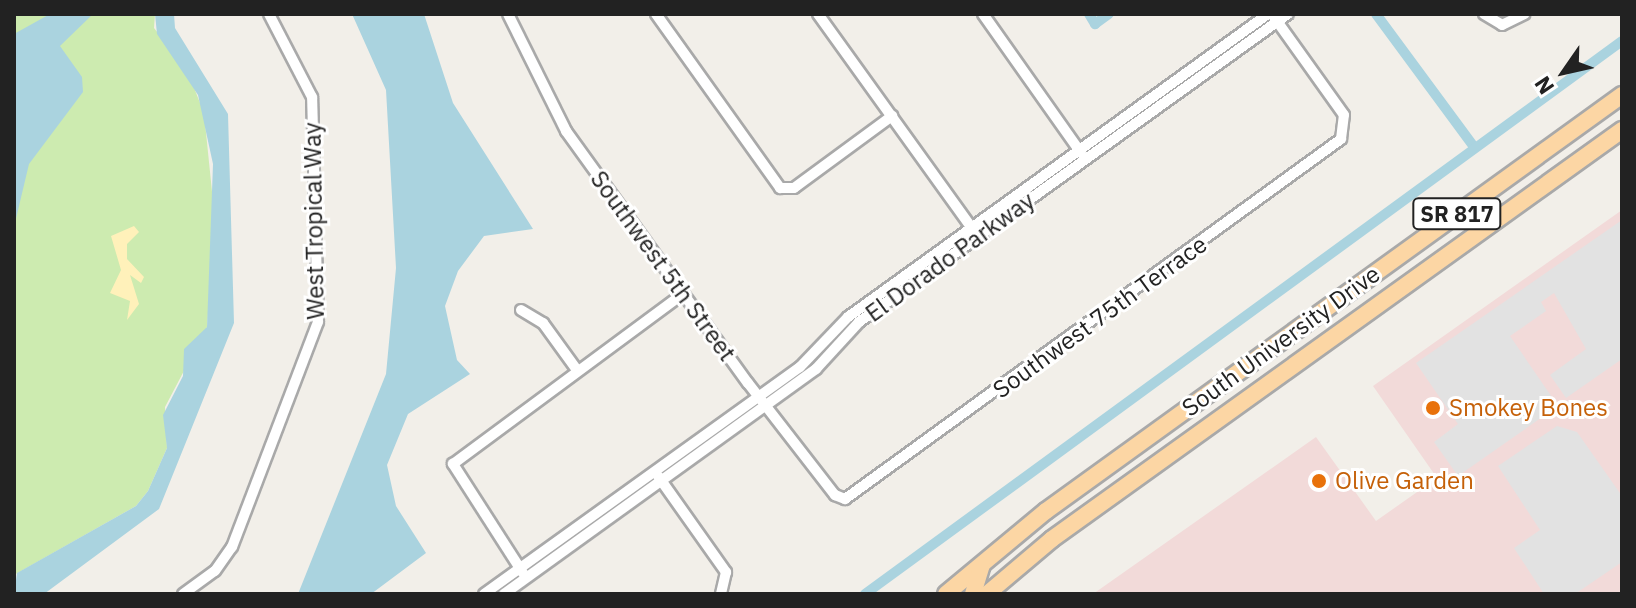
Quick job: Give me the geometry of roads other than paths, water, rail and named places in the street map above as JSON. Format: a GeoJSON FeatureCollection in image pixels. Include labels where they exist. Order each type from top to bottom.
{"type":"FeatureCollection","features":[{"type":"Feature","properties":{"kind":"main road","name":"South University Drive"},"geometry":{"type":"LineString","coordinates":[[946,594],[983,563],[1622,95]]}},
{"type":"Feature","properties":{"kind":"main road","name":"South University Drive"},"geometry":{"type":"LineString","coordinates":[[987,594],[1121,489],[1622,130]]}},
{"type":"Feature","properties":{"kind":"main road"},"geometry":{"type":"LineString","coordinates":[[973,594],[983,563]]}},
{"type":"Feature","properties":{"kind":"street","name":"West Tropical Way"},"geometry":{"type":"LineString","coordinates":[[183,594],[215,571],[232,547],[318,322],[312,97],[269,14]]}},
{"type":"Feature","properties":{"kind":"street","name":"Southwest 5th Street"},"geometry":{"type":"LineString","coordinates":[[508,14],[540,92],[757,395],[835,495],[845,499]]}},
{"type":"Feature","properties":{"kind":"street"},"geometry":{"type":"LineString","coordinates":[[656,14],[780,188],[794,188],[892,116]]}},
{"type":"Feature","properties":{"kind":"street"},"geometry":{"type":"LineString","coordinates":[[818,14],[978,237]]}},
{"type":"Feature","properties":{"kind":"street"},"geometry":{"type":"LineString","coordinates":[[983,14],[1086,159]]}},
{"type":"Feature","properties":{"kind":"street","name":"El Dorado Parkway"},"geometry":{"type":"LineString","coordinates":[[658,476],[971,227],[1272,17],[1288,14]]}},
{"type":"Feature","properties":{"kind":"street"},"geometry":{"type":"LineString","coordinates":[[1484,14],[1502,25],[1525,14]]}},
{"type":"Feature","properties":{"kind":"street","name":"El Dorado Parkway"},"geometry":{"type":"LineString","coordinates":[[484,594],[523,573],[658,476],[766,406],[827,361],[859,322],[1086,159],[1272,17]]}},
{"type":"Feature","properties":{"kind":"street","name":"Southwest 75th Terrace"},"geometry":{"type":"LineString","coordinates":[[845,499],[1341,139],[1346,125],[1272,17]]}},
{"type":"Feature","properties":{"kind":"street"},"geometry":{"type":"LineString","coordinates":[[523,573],[453,464],[684,293]]}},
{"type":"Feature","properties":{"kind":"street"},"geometry":{"type":"LineString","coordinates":[[521,310],[543,323],[577,370]]}},
{"type":"Feature","properties":{"kind":"street"},"geometry":{"type":"LineString","coordinates":[[658,476],[728,581],[721,594]]}},
{"type":"Feature","properties":{"kind":"street","name":"El Dorado Parkway"},"geometry":{"type":"LineString","coordinates":[[504,594],[523,573]]}},
{"type":"Feature","properties":{"kind":"water"},"geometry":{"type":"Polygon","coordinates":[[[50,14],[93,14],[60,46],[82,77],[83,92],[29,164],[14,227],[14,34],[50,14]]]}},
{"type":"Feature","properties":{"kind":"water"},"geometry":{"type":"Polygon","coordinates":[[[155,14],[174,14],[175,28],[228,114],[234,323],[159,509],[44,594],[14,594],[17,573],[136,506],[148,491],[167,448],[163,415],[183,376],[184,349],[207,327],[213,164],[198,95],[157,34],[155,14]]]}},
{"type":"Feature","properties":{"kind":"water"},"geometry":{"type":"Polygon","coordinates":[[[352,14],[424,14],[453,103],[533,229],[484,236],[458,271],[445,306],[457,360],[470,374],[408,414],[387,465],[396,506],[426,553],[371,594],[298,594],[386,374],[396,268],[386,90],[352,14]]]}},
{"type":"Feature","properties":{"kind":"waterway"},"geometry":{"type":"LineString","coordinates":[[1089,14],[1095,24],[1109,14]]}},
{"type":"Feature","properties":{"kind":"waterway"},"geometry":{"type":"LineString","coordinates":[[1376,14],[1474,147]]}},
{"type":"Feature","properties":{"kind":"waterway"},"geometry":{"type":"LineString","coordinates":[[865,594],[1622,41]]}},
{"type":"Feature","properties":{"kind":"place","name":"Smokey Bones"},"geometry":{"type":"Point","coordinates":[1433,408]}},
{"type":"Feature","properties":{"kind":"place","name":"Olive Garden"},"geometry":{"type":"Point","coordinates":[1319,481]}}]}
